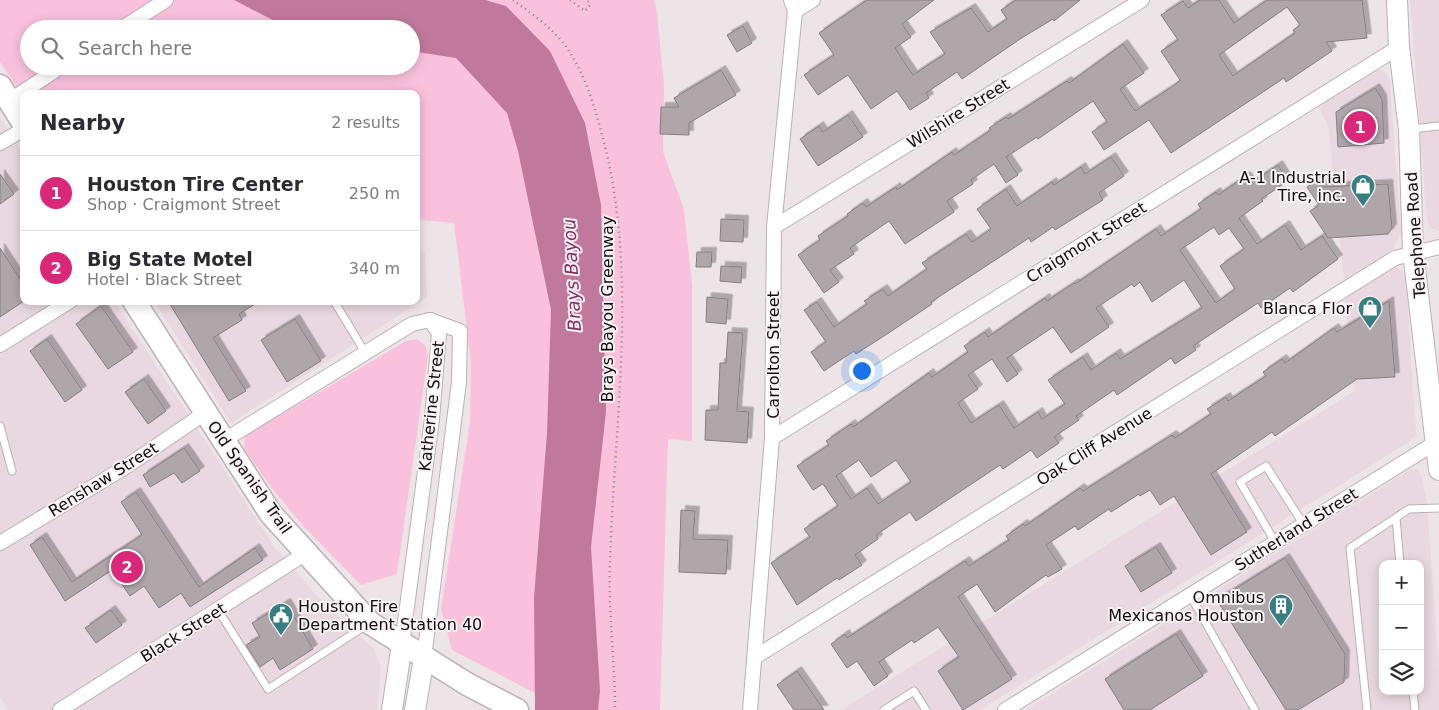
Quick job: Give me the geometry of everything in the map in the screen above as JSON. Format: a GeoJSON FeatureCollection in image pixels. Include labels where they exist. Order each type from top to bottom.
{"type":"FeatureCollection","features":[{"type":"Feature","properties":{"kind":"main road","name":"Telephone Road"},"geometry":{"type":"LineString","coordinates":[[1397,0],[1399,47],[1409,130],[1413,252],[1439,470]]}},
{"type":"Feature","properties":{"kind":"main road"},"geometry":{"type":"LineString","coordinates":[[4,93],[20,118]]}},
{"type":"Feature","properties":{"kind":"main road","name":"Old Spanish Trail"},"geometry":{"type":"LineString","coordinates":[[137,305],[271,514],[370,623],[467,684],[517,710]]}},
{"type":"Feature","properties":{"kind":"main road"},"geometry":{"type":"LineString","coordinates":[[392,710],[402,644]]}},
{"type":"Feature","properties":{"kind":"main road"},"geometry":{"type":"LineString","coordinates":[[415,710],[424,658]]}},
{"type":"Feature","properties":{"kind":"street"},"geometry":{"type":"LineString","coordinates":[[135,20],[166,0]]}},
{"type":"Feature","properties":{"kind":"street"},"geometry":{"type":"LineString","coordinates":[[793,6],[813,0]]}},
{"type":"Feature","properties":{"kind":"street","name":"Wilshire Street"},"geometry":{"type":"LineString","coordinates":[[774,227],[1142,0]]}},
{"type":"Feature","properties":{"kind":"street","name":"Carrolton Street"},"geometry":{"type":"LineString","coordinates":[[750,710],[772,438],[774,227],[793,6]]}},
{"type":"Feature","properties":{"kind":"street","name":"Craigmont Street"},"geometry":{"type":"LineString","coordinates":[[772,438],[1399,47]]}},
{"type":"Feature","properties":{"kind":"street"},"geometry":{"type":"LineString","coordinates":[[4,93],[43,75]]}},
{"type":"Feature","properties":{"kind":"street"},"geometry":{"type":"LineString","coordinates":[[0,144],[20,132]]}},
{"type":"Feature","properties":{"kind":"street","name":"Oak Cliff Avenue"},"geometry":{"type":"LineString","coordinates":[[755,658],[1395,258],[1439,247]]}},
{"type":"Feature","properties":{"kind":"street"},"geometry":{"type":"LineString","coordinates":[[0,345],[64,305]]}},
{"type":"Feature","properties":{"kind":"street"},"geometry":{"type":"LineString","coordinates":[[223,442],[412,324],[430,320]]}},
{"type":"Feature","properties":{"kind":"street","name":"Katherine Street"},"geometry":{"type":"LineString","coordinates":[[402,644],[432,418],[439,332],[430,320]]}},
{"type":"Feature","properties":{"kind":"street","name":"Katherine Street"},"geometry":{"type":"LineString","coordinates":[[424,658],[459,374],[460,331],[430,320]]}},
{"type":"Feature","properties":{"kind":"street","name":"Renshaw Street"},"geometry":{"type":"LineString","coordinates":[[0,543],[127,466],[205,413]]}},
{"type":"Feature","properties":{"kind":"street","name":"Sutherland Street"},"geometry":{"type":"LineString","coordinates":[[1005,710],[1435,444]]}},
{"type":"Feature","properties":{"kind":"street","name":"Black Street"},"geometry":{"type":"LineString","coordinates":[[60,710],[306,553]]}},
{"type":"Feature","properties":{"kind":"lane"},"geometry":{"type":"LineString","coordinates":[[1409,130],[1439,126]]}},
{"type":"Feature","properties":{"kind":"lane"},"geometry":{"type":"LineString","coordinates":[[336,305],[366,354]]}},
{"type":"Feature","properties":{"kind":"lane"},"geometry":{"type":"LineString","coordinates":[[0,426],[12,471]]}},
{"type":"Feature","properties":{"kind":"lane"},"geometry":{"type":"LineString","coordinates":[[1275,542],[1240,482],[1266,466],[1304,525]]}},
{"type":"Feature","properties":{"kind":"lane"},"geometry":{"type":"LineString","coordinates":[[1366,710],[1350,548],[1409,509],[1439,508]]}},
{"type":"Feature","properties":{"kind":"lane"},"geometry":{"type":"LineString","coordinates":[[1396,518],[1400,560]]}},
{"type":"Feature","properties":{"kind":"lane"},"geometry":{"type":"LineString","coordinates":[[1190,595],[1255,710]]}},
{"type":"Feature","properties":{"kind":"lane"},"geometry":{"type":"LineString","coordinates":[[218,610],[268,689],[370,623]]}},
{"type":"Feature","properties":{"kind":"lane"},"geometry":{"type":"LineString","coordinates":[[884,710],[914,691],[926,710]]}},
{"type":"Feature","properties":{"kind":"lane"},"geometry":{"type":"LineString","coordinates":[[1413,695],[1415,710]]}},
{"type":"Feature","properties":{"kind":"path","name":"Brays Bayou Greenway"},"geometry":{"type":"LineString","coordinates":[[514,0],[549,28],[566,46],[578,66],[588,88],[598,119],[610,162],[617,198],[620,236],[621,370],[610,564],[610,637],[616,710]]}},
{"type":"Feature","properties":{"kind":"path"},"geometry":{"type":"LineString","coordinates":[[570,0],[585,11],[590,5],[587,0]]}},
{"type":"Feature","properties":{"kind":"shaded area"},"geometry":{"type":"Polygon","coordinates":[[[0,0],[653,0],[656,5],[664,84],[663,152],[684,209],[692,285],[692,441],[668,439],[660,710],[568,710],[452,650],[441,609],[470,422],[471,362],[454,223],[420,219],[420,90],[20,90],[20,92],[0,62],[0,0]]]}},
{"type":"Feature","properties":{"kind":"shaded area"},"geometry":{"type":"Polygon","coordinates":[[[1410,0],[1439,0],[1439,231],[1430,228],[1427,220],[1410,0]]]}},
{"type":"Feature","properties":{"kind":"shaded area"},"geometry":{"type":"Polygon","coordinates":[[[1374,69],[1382,70],[1387,75],[1390,83],[1401,233],[1393,249],[1344,280],[1328,125],[1318,106],[1374,69]]]}},
{"type":"Feature","properties":{"kind":"shaded area"},"geometry":{"type":"Polygon","coordinates":[[[0,117],[20,149],[20,305],[117,305],[275,548],[319,598],[373,648],[381,667],[377,710],[8,710],[0,697],[0,117]]]}},
{"type":"Feature","properties":{"kind":"shaded area"},"geometry":{"type":"Polygon","coordinates":[[[420,247],[425,255],[427,297],[420,302],[420,247]]]}},
{"type":"Feature","properties":{"kind":"shaded area"},"geometry":{"type":"Polygon","coordinates":[[[1390,268],[1397,268],[1403,272],[1406,279],[1416,435],[1410,441],[980,710],[841,710],[1355,391],[1345,298],[1390,268]]]}},
{"type":"Feature","properties":{"kind":"shaded area"},"geometry":{"type":"Polygon","coordinates":[[[157,305],[415,305],[231,423],[157,305]]]}},
{"type":"Feature","properties":{"kind":"shaded area"},"geometry":{"type":"Polygon","coordinates":[[[417,339],[426,346],[428,356],[397,574],[361,585],[303,526],[267,482],[244,448],[245,436],[406,341],[417,339]]]}},
{"type":"Feature","properties":{"kind":"shaded area"},"geometry":{"type":"Polygon","coordinates":[[[1411,469],[1418,469],[1422,476],[1427,504],[1439,671],[1439,710],[1026,710],[1411,469]]]}},
{"type":"Feature","properties":{"kind":"water","name":"Brays Bayou"},"geometry":{"type":"Polygon","coordinates":[[[234,0],[485,0],[506,6],[550,51],[585,123],[601,205],[606,412],[591,547],[600,691],[598,710],[535,710],[534,598],[547,433],[551,310],[518,151],[507,113],[456,58],[420,52],[420,20],[273,20],[234,0]]]}},
{"type":"Feature","properties":{"kind":"building"},"geometry":{"type":"Polygon","coordinates":[[[867,0],[934,0],[902,24],[911,37],[895,48],[913,75],[945,54],[930,32],[971,8],[988,32],[1007,19],[1001,10],[1016,0],[1080,0],[1054,21],[1053,19],[1020,39],[962,79],[957,72],[926,93],[929,98],[910,110],[897,91],[871,109],[848,75],[818,95],[804,75],[834,55],[819,33],[867,0]]]}},
{"type":"Feature","properties":{"kind":"building"},"geometry":{"type":"Polygon","coordinates":[[[1200,0],[1219,0],[1234,23],[1267,0],[1362,0],[1367,38],[1326,42],[1332,51],[1286,82],[1284,78],[1171,153],[1149,120],[1104,150],[1092,132],[1107,122],[1093,101],[1038,139],[1037,137],[1006,157],[1018,175],[1006,183],[994,164],[971,180],[973,184],[947,201],[954,212],[905,244],[889,221],[850,248],[854,254],[830,270],[839,282],[824,293],[798,255],[820,240],[818,236],[848,216],[847,214],[863,203],[866,207],[896,187],[897,190],[952,152],[954,155],[991,130],[989,128],[1006,117],[1008,119],[1067,81],[1069,83],[1123,44],[1144,73],[1120,89],[1135,111],[1175,85],[1180,80],[1161,51],[1178,40],[1161,15],[1183,1],[1188,8],[1200,0]],[[1287,7],[1219,55],[1233,76],[1295,33],[1293,30],[1300,25],[1287,7]]]}},
{"type":"Feature","properties":{"kind":"building"},"geometry":{"type":"Polygon","coordinates":[[[743,26],[752,43],[737,52],[727,35],[743,26]]]}},
{"type":"Feature","properties":{"kind":"building"},"geometry":{"type":"Polygon","coordinates":[[[721,70],[736,95],[689,123],[689,135],[660,134],[661,107],[679,107],[674,98],[721,70]]]}},
{"type":"Feature","properties":{"kind":"building"},"geometry":{"type":"Polygon","coordinates":[[[1375,88],[1382,99],[1384,143],[1338,147],[1336,112],[1375,88]]]}},
{"type":"Feature","properties":{"kind":"building"},"geometry":{"type":"Polygon","coordinates":[[[848,115],[863,137],[818,166],[800,139],[819,126],[823,132],[848,115]]]}},
{"type":"Feature","properties":{"kind":"building"},"geometry":{"type":"Polygon","coordinates":[[[1111,157],[1124,176],[1099,193],[1103,200],[1055,230],[1053,227],[1031,242],[1029,238],[931,302],[932,304],[887,334],[856,354],[854,351],[824,371],[811,352],[826,342],[804,310],[817,302],[834,327],[867,304],[864,301],[883,289],[888,296],[927,269],[922,263],[966,234],[972,242],[991,229],[977,209],[1006,189],[1017,206],[1052,182],[1054,185],[1081,167],[1085,174],[1111,157]]]}},
{"type":"Feature","properties":{"kind":"building"},"geometry":{"type":"Polygon","coordinates":[[[1278,165],[1288,181],[1261,199],[1263,201],[1239,218],[1257,244],[1285,225],[1301,250],[1322,236],[1338,259],[1293,292],[1290,288],[1261,308],[1258,303],[1193,346],[1196,350],[1175,364],[1171,358],[1117,395],[1114,390],[1076,416],[1079,420],[1054,437],[1059,443],[1037,458],[1031,450],[1003,469],[1000,465],[916,521],[910,512],[876,535],[878,539],[855,555],[862,565],[839,580],[837,578],[797,605],[771,563],[810,537],[804,529],[838,506],[823,484],[813,490],[797,466],[829,445],[826,441],[851,424],[853,427],[929,373],[932,377],[968,352],[964,346],[985,332],[988,337],[1045,298],[1047,301],[1075,284],[1156,229],[1161,236],[1201,209],[1198,204],[1216,192],[1218,195],[1246,176],[1251,183],[1278,165]],[[1214,227],[1180,250],[1216,303],[1235,289],[1220,266],[1244,249],[1229,228],[1219,235],[1214,227]],[[1184,280],[1152,302],[1140,282],[1134,287],[1132,284],[1096,308],[1109,327],[1071,353],[1053,327],[1007,358],[1018,374],[1007,382],[992,359],[968,375],[978,389],[958,403],[971,423],[999,405],[1014,428],[1038,412],[1042,419],[1065,404],[1048,380],[1083,357],[1091,370],[1116,353],[1120,359],[1202,308],[1184,280]],[[859,460],[836,476],[851,499],[867,488],[878,504],[911,482],[896,460],[871,477],[859,460]]]}},
{"type":"Feature","properties":{"kind":"building"},"geometry":{"type":"Polygon","coordinates":[[[0,174],[14,194],[0,204],[0,174]]]}},
{"type":"Feature","properties":{"kind":"building","name":"A-1 Industrial Tire, inc."},"geometry":{"type":"Polygon","coordinates":[[[1318,180],[1323,187],[1388,184],[1392,228],[1388,234],[1328,238],[1310,211],[1319,205],[1307,187],[1318,180]]]}},
{"type":"Feature","properties":{"kind":"building"},"geometry":{"type":"Polygon","coordinates":[[[721,219],[744,220],[743,242],[720,241],[721,219]]]}},
{"type":"Feature","properties":{"kind":"building"},"geometry":{"type":"Polygon","coordinates":[[[0,248],[20,279],[20,304],[0,317],[0,248]]]}},
{"type":"Feature","properties":{"kind":"building"},"geometry":{"type":"Polygon","coordinates":[[[697,252],[712,252],[711,267],[696,267],[697,252]]]}},
{"type":"Feature","properties":{"kind":"building"},"geometry":{"type":"Polygon","coordinates":[[[721,266],[742,267],[741,283],[720,281],[721,266]]]}},
{"type":"Feature","properties":{"kind":"building"},"geometry":{"type":"Polygon","coordinates":[[[707,297],[728,299],[726,324],[706,322],[707,297]]]}},
{"type":"Feature","properties":{"kind":"building"},"geometry":{"type":"Polygon","coordinates":[[[1389,301],[1395,377],[1357,379],[1275,436],[1272,432],[1211,474],[1247,532],[1211,555],[1174,496],[1160,505],[1150,490],[1140,496],[1139,494],[1111,512],[1109,509],[1078,530],[1075,526],[1046,545],[1062,569],[1048,577],[1046,575],[995,612],[977,584],[958,597],[1012,679],[963,710],[938,671],[959,657],[938,627],[914,643],[912,640],[879,662],[888,676],[874,686],[857,661],[847,668],[831,644],[845,634],[847,638],[965,561],[969,566],[1009,540],[1006,536],[1023,524],[1025,526],[1080,488],[1083,491],[1172,435],[1175,438],[1211,414],[1207,409],[1226,397],[1228,401],[1266,376],[1263,372],[1282,359],[1285,363],[1334,328],[1337,332],[1389,301]]]}},
{"type":"Feature","properties":{"kind":"building"},"geometry":{"type":"Polygon","coordinates":[[[170,305],[254,305],[239,314],[242,320],[213,338],[246,391],[229,401],[170,305]]]}},
{"type":"Feature","properties":{"kind":"building"},"geometry":{"type":"Polygon","coordinates":[[[101,306],[133,352],[108,369],[76,324],[101,306]]]}},
{"type":"Feature","properties":{"kind":"building"},"geometry":{"type":"Polygon","coordinates":[[[295,319],[321,361],[287,382],[261,340],[295,319]]]}},
{"type":"Feature","properties":{"kind":"building"},"geometry":{"type":"Polygon","coordinates":[[[728,332],[743,333],[737,411],[749,412],[747,443],[705,440],[706,410],[718,410],[720,363],[726,363],[728,332]]]}},
{"type":"Feature","properties":{"kind":"building"},"geometry":{"type":"Polygon","coordinates":[[[47,339],[82,390],[65,402],[30,351],[47,339]]]}},
{"type":"Feature","properties":{"kind":"building"},"geometry":{"type":"Polygon","coordinates":[[[144,379],[166,411],[148,424],[125,392],[144,379]]]}},
{"type":"Feature","properties":{"kind":"building"},"geometry":{"type":"Polygon","coordinates":[[[184,448],[200,471],[182,483],[174,473],[150,487],[143,475],[184,448]]]}},
{"type":"Feature","properties":{"kind":"building"},"geometry":{"type":"Polygon","coordinates":[[[136,492],[199,587],[255,548],[263,560],[190,607],[181,593],[159,608],[144,586],[130,596],[112,570],[65,601],[30,545],[42,537],[72,582],[142,535],[121,502],[136,492]]]}},
{"type":"Feature","properties":{"kind":"building"},"geometry":{"type":"Polygon","coordinates":[[[681,510],[695,511],[693,539],[728,540],[726,574],[679,572],[681,510]]]}},
{"type":"Feature","properties":{"kind":"building"},"geometry":{"type":"Polygon","coordinates":[[[1156,547],[1172,573],[1141,592],[1125,566],[1156,547]]]}},
{"type":"Feature","properties":{"kind":"building","name":"Omnibus Mexicanos Houston"},"geometry":{"type":"Polygon","coordinates":[[[1285,558],[1345,654],[1344,682],[1298,710],[1286,710],[1217,600],[1285,558]]]}},
{"type":"Feature","properties":{"kind":"building"},"geometry":{"type":"Polygon","coordinates":[[[286,603],[313,649],[280,670],[273,658],[260,667],[246,645],[260,637],[252,623],[286,603]]]}},
{"type":"Feature","properties":{"kind":"building"},"geometry":{"type":"Polygon","coordinates":[[[111,610],[122,625],[96,643],[85,628],[111,610]]]}},
{"type":"Feature","properties":{"kind":"building"},"geometry":{"type":"Polygon","coordinates":[[[1176,634],[1203,676],[1150,710],[1124,710],[1105,679],[1176,634]]]}},
{"type":"Feature","properties":{"kind":"building"},"geometry":{"type":"Polygon","coordinates":[[[797,671],[824,710],[794,710],[777,685],[797,671]]]}},
{"type":"Feature","properties":{"kind":"place","name":"Houston Tire Center"},"geometry":{"type":"Point","coordinates":[1360,127]}},
{"type":"Feature","properties":{"kind":"place","name":"A-1 Industrial Tire, inc."},"geometry":{"type":"Point","coordinates":[1363,207]}},
{"type":"Feature","properties":{"kind":"place","name":"Blanca Flor"},"geometry":{"type":"Point","coordinates":[1370,329]}},
{"type":"Feature","properties":{"kind":"place","name":"Big State Motel"},"geometry":{"type":"Point","coordinates":[127,567]}},
{"type":"Feature","properties":{"kind":"place","name":"Omnibus Mexicanos Houston"},"geometry":{"type":"Point","coordinates":[1281,627]}},
{"type":"Feature","properties":{"kind":"place","name":"Houston Fire Department Station 40"},"geometry":{"type":"Point","coordinates":[281,636]}}]}
